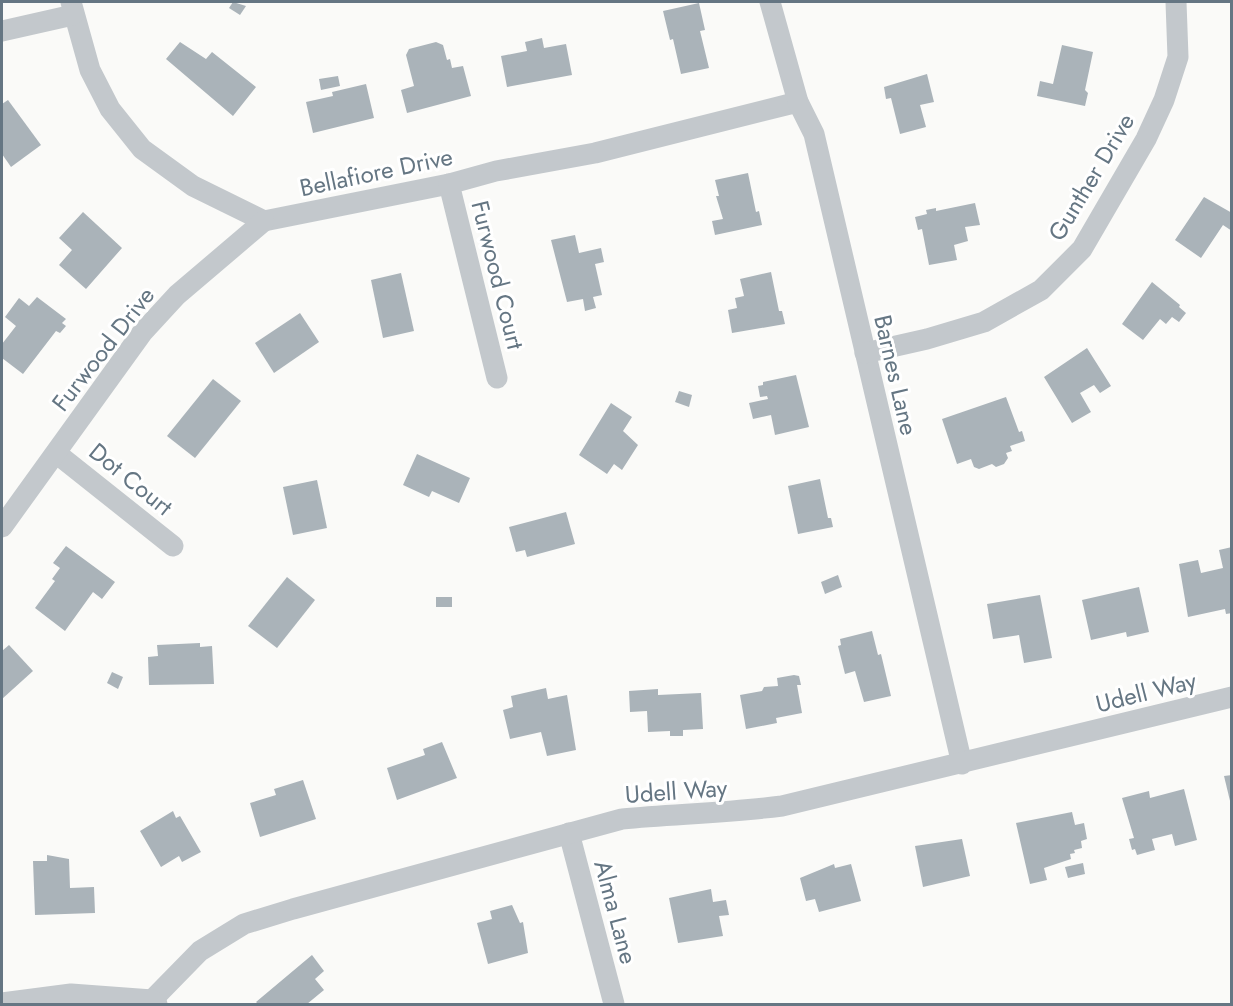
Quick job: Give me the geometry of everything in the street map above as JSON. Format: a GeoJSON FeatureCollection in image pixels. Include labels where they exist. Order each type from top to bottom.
{"type":"FeatureCollection","features":[{"type":"Feature","properties":{"kind":"street","name":"Barnes Lane"},"geometry":{"type":"LineString","coordinates":[[770,2],[798,102],[814,134],[963,764]]}},
{"type":"Feature","properties":{"kind":"street","name":"Gunther Drive"},"geometry":{"type":"LineString","coordinates":[[865,353],[927,339],[984,321],[1041,290],[1082,249],[1146,139],[1164,100],[1178,57],[1176,2]]}},
{"type":"Feature","properties":{"kind":"street"},"geometry":{"type":"LineString","coordinates":[[2,31],[72,8],[90,70],[110,109],[142,149],[193,186],[264,221]]}},
{"type":"Feature","properties":{"kind":"street","name":"Bellafiore Drive"},"geometry":{"type":"LineString","coordinates":[[264,221],[646,141],[798,102]]}},
{"type":"Feature","properties":{"kind":"street","name":"Furwood Court"},"geometry":{"type":"LineString","coordinates":[[449,184],[497,378]]}},
{"type":"Feature","properties":{"kind":"street","name":"Furwood Drive"},"geometry":{"type":"LineString","coordinates":[[2,527],[142,333],[177,295],[264,221]]}},
{"type":"Feature","properties":{"kind":"street","name":"Dot Court"},"geometry":{"type":"LineString","coordinates":[[56,453],[173,546]]}},
{"type":"Feature","properties":{"kind":"street","name":"Udell Way"},"geometry":{"type":"LineString","coordinates":[[155,1002],[200,951],[244,924],[622,819],[675,814],[729,813],[782,806],[1232,698]]}},
{"type":"Feature","properties":{"kind":"street","name":"Alma Lane"},"geometry":{"type":"LineString","coordinates":[[569,833],[614,1005]]}},
{"type":"Feature","properties":{"kind":"street"},"geometry":{"type":"LineString","coordinates":[[2,1003],[71,994],[155,1002]]}},
{"type":"Feature","properties":{"kind":"building"},"geometry":{"type":"Polygon","coordinates":[[[233,2],[246,6],[240,15],[229,8],[233,2]]]}},
{"type":"Feature","properties":{"kind":"building"},"geometry":{"type":"Polygon","coordinates":[[[699,3],[705,30],[700,31],[709,68],[681,74],[673,39],[670,40],[663,11],[699,3]]]}},
{"type":"Feature","properties":{"kind":"building"},"geometry":{"type":"Polygon","coordinates":[[[542,38],[544,48],[566,44],[572,75],[507,87],[501,56],[527,51],[525,42],[542,38]]]}},
{"type":"Feature","properties":{"kind":"building"},"geometry":{"type":"Polygon","coordinates":[[[180,42],[206,59],[212,52],[256,87],[233,116],[166,59],[180,42]]]}},
{"type":"Feature","properties":{"kind":"building"},"geometry":{"type":"Polygon","coordinates":[[[436,42],[443,45],[452,68],[463,66],[471,96],[407,113],[401,90],[414,86],[406,55],[409,49],[436,42]]]}},
{"type":"Feature","properties":{"kind":"building"},"geometry":{"type":"Polygon","coordinates":[[[1062,45],[1093,52],[1085,90],[1088,93],[1085,106],[1037,96],[1040,81],[1053,84],[1062,45]]]}},
{"type":"Feature","properties":{"kind":"building"},"geometry":{"type":"Polygon","coordinates":[[[927,74],[934,102],[920,105],[926,127],[900,134],[891,98],[886,99],[884,87],[927,74]]]}},
{"type":"Feature","properties":{"kind":"building"},"geometry":{"type":"Polygon","coordinates":[[[338,76],[340,86],[321,90],[319,79],[338,76]]]}},
{"type":"Feature","properties":{"kind":"building"},"geometry":{"type":"Polygon","coordinates":[[[366,84],[374,118],[313,133],[306,102],[333,96],[332,92],[366,84]]]}},
{"type":"Feature","properties":{"kind":"building"},"geometry":{"type":"Polygon","coordinates":[[[8,100],[41,145],[11,167],[2,154],[2,104],[8,100]]]}},
{"type":"Feature","properties":{"kind":"building"},"geometry":{"type":"Polygon","coordinates":[[[748,173],[756,212],[759,211],[762,225],[715,235],[712,221],[723,219],[716,196],[719,196],[715,180],[748,173]]]}},
{"type":"Feature","properties":{"kind":"building"},"geometry":{"type":"Polygon","coordinates":[[[1204,197],[1232,213],[1232,231],[1223,225],[1201,258],[1175,240],[1204,197]]]}},
{"type":"Feature","properties":{"kind":"building"},"geometry":{"type":"Polygon","coordinates":[[[975,203],[980,225],[965,227],[968,241],[954,245],[957,260],[929,265],[922,229],[918,230],[915,217],[927,214],[926,210],[936,208],[936,211],[975,203]]]}},
{"type":"Feature","properties":{"kind":"building"},"geometry":{"type":"Polygon","coordinates":[[[83,212],[122,248],[86,289],[59,265],[72,250],[59,238],[83,212]]]}},
{"type":"Feature","properties":{"kind":"building"},"geometry":{"type":"Polygon","coordinates":[[[575,235],[579,253],[601,248],[604,262],[595,264],[602,295],[593,297],[596,308],[585,311],[583,299],[567,302],[551,240],[575,235]]]}},
{"type":"Feature","properties":{"kind":"building"},"geometry":{"type":"Polygon","coordinates":[[[771,272],[779,311],[782,311],[785,324],[732,333],[728,310],[737,308],[735,298],[744,296],[740,279],[771,272]]]}},
{"type":"Feature","properties":{"kind":"building"},"geometry":{"type":"Polygon","coordinates":[[[401,273],[414,331],[383,338],[371,280],[401,273]]]}},
{"type":"Feature","properties":{"kind":"building"},"geometry":{"type":"Polygon","coordinates":[[[1152,282],[1180,305],[1179,307],[1186,313],[1179,322],[1172,317],[1166,324],[1160,319],[1143,340],[1122,324],[1152,282]]]}},
{"type":"Feature","properties":{"kind":"building"},"geometry":{"type":"Polygon","coordinates":[[[37,297],[66,319],[62,323],[66,326],[60,333],[56,331],[23,374],[2,358],[2,344],[16,326],[5,317],[19,298],[29,306],[37,297]]]}},
{"type":"Feature","properties":{"kind":"building"},"geometry":{"type":"Polygon","coordinates":[[[300,313],[319,342],[274,373],[255,343],[300,313]]]}},
{"type":"Feature","properties":{"kind":"building"},"geometry":{"type":"Polygon","coordinates":[[[1087,348],[1111,386],[1100,393],[1094,385],[1080,393],[1091,412],[1072,423],[1044,377],[1087,348]]]}},
{"type":"Feature","properties":{"kind":"building"},"geometry":{"type":"Polygon","coordinates":[[[796,375],[809,427],[775,435],[771,415],[753,419],[749,403],[768,399],[767,396],[760,397],[758,386],[763,385],[763,382],[796,375]]]}},
{"type":"Feature","properties":{"kind":"building"},"geometry":{"type":"Polygon","coordinates":[[[213,379],[241,401],[195,458],[167,436],[213,379]]]}},
{"type":"Feature","properties":{"kind":"building"},"geometry":{"type":"Polygon","coordinates":[[[679,391],[692,395],[689,407],[675,402],[679,391]]]}},
{"type":"Feature","properties":{"kind":"building"},"geometry":{"type":"Polygon","coordinates":[[[1006,397],[1019,432],[1022,431],[1025,441],[1010,446],[1012,451],[1006,453],[1008,458],[1004,464],[996,467],[992,464],[979,469],[974,467],[971,459],[957,464],[942,419],[1006,397]]]}},
{"type":"Feature","properties":{"kind":"building"},"geometry":{"type":"Polygon","coordinates":[[[611,403],[632,417],[623,431],[638,445],[622,470],[614,464],[607,474],[579,455],[611,403]]]}},
{"type":"Feature","properties":{"kind":"building"},"geometry":{"type":"Polygon","coordinates":[[[417,454],[470,478],[459,503],[432,491],[429,497],[403,485],[417,454]]]}},
{"type":"Feature","properties":{"kind":"building"},"geometry":{"type":"Polygon","coordinates":[[[820,479],[828,518],[831,518],[833,527],[798,534],[788,486],[820,479]]]}},
{"type":"Feature","properties":{"kind":"building"},"geometry":{"type":"Polygon","coordinates":[[[317,480],[327,528],[293,535],[283,487],[317,480]]]}},
{"type":"Feature","properties":{"kind":"building"},"geometry":{"type":"Polygon","coordinates":[[[566,512],[575,544],[527,557],[525,550],[516,552],[509,527],[566,512]]]}},
{"type":"Feature","properties":{"kind":"building"},"geometry":{"type":"Polygon","coordinates":[[[66,546],[115,582],[102,599],[93,592],[65,631],[35,608],[55,581],[52,579],[60,568],[53,563],[66,546]]]}},
{"type":"Feature","properties":{"kind":"building"},"geometry":{"type":"Polygon","coordinates":[[[1232,547],[1232,613],[1226,614],[1225,609],[1188,617],[1179,564],[1198,560],[1201,573],[1223,568],[1219,550],[1232,547]]]}},
{"type":"Feature","properties":{"kind":"building"},"geometry":{"type":"Polygon","coordinates":[[[838,575],[842,587],[825,594],[821,582],[838,575]]]}},
{"type":"Feature","properties":{"kind":"building"},"geometry":{"type":"Polygon","coordinates":[[[287,577],[315,600],[277,648],[248,626],[287,577]]]}},
{"type":"Feature","properties":{"kind":"building"},"geometry":{"type":"Polygon","coordinates":[[[1139,587],[1149,632],[1127,637],[1126,632],[1091,640],[1082,600],[1139,587]]]}},
{"type":"Feature","properties":{"kind":"building"},"geometry":{"type":"Polygon","coordinates":[[[1040,595],[1052,658],[1024,663],[1019,635],[993,639],[987,604],[1040,595]]]}},
{"type":"Feature","properties":{"kind":"building"},"geometry":{"type":"Polygon","coordinates":[[[436,597],[452,597],[452,607],[436,607],[436,597]]]}},
{"type":"Feature","properties":{"kind":"building"},"geometry":{"type":"Polygon","coordinates":[[[872,631],[878,655],[881,654],[891,696],[864,702],[855,671],[845,674],[838,646],[841,645],[840,639],[872,631]]]}},
{"type":"Feature","properties":{"kind":"building"},"geometry":{"type":"Polygon","coordinates":[[[200,643],[200,647],[212,646],[214,684],[149,685],[148,657],[158,656],[157,645],[200,643]]]}},
{"type":"Feature","properties":{"kind":"building"},"geometry":{"type":"Polygon","coordinates":[[[9,645],[33,671],[2,699],[2,651],[9,645]]]}},
{"type":"Feature","properties":{"kind":"building"},"geometry":{"type":"Polygon","coordinates":[[[112,672],[123,677],[118,689],[107,683],[112,672]]]}},
{"type":"Feature","properties":{"kind":"building"},"geometry":{"type":"Polygon","coordinates":[[[799,676],[801,685],[797,685],[802,713],[776,718],[777,723],[746,729],[740,695],[762,691],[764,687],[778,686],[777,678],[799,676]]]}},
{"type":"Feature","properties":{"kind":"building"},"geometry":{"type":"Polygon","coordinates":[[[546,688],[548,699],[567,695],[576,750],[547,756],[541,732],[510,739],[503,710],[513,707],[511,696],[546,688]]]}},
{"type":"Feature","properties":{"kind":"building"},"geometry":{"type":"Polygon","coordinates":[[[658,689],[658,695],[701,693],[703,729],[683,730],[683,736],[670,736],[670,731],[648,732],[647,711],[630,712],[629,691],[658,689]]]}},
{"type":"Feature","properties":{"kind":"building"},"geometry":{"type":"Polygon","coordinates":[[[442,742],[457,778],[397,800],[387,768],[425,755],[423,749],[442,742]]]}},
{"type":"Feature","properties":{"kind":"building"},"geometry":{"type":"Polygon","coordinates":[[[1232,775],[1232,805],[1231,805],[1224,776],[1232,775]]]}},
{"type":"Feature","properties":{"kind":"building"},"geometry":{"type":"Polygon","coordinates":[[[303,780],[316,819],[260,837],[250,803],[276,795],[274,789],[303,780]]]}},
{"type":"Feature","properties":{"kind":"building"},"geometry":{"type":"Polygon","coordinates":[[[1184,789],[1197,840],[1175,846],[1172,834],[1152,839],[1155,850],[1137,855],[1135,849],[1132,850],[1129,839],[1134,838],[1122,798],[1149,791],[1150,798],[1184,789]]]}},
{"type":"Feature","properties":{"kind":"building"},"geometry":{"type":"Polygon","coordinates":[[[173,811],[176,818],[180,816],[201,852],[182,862],[179,856],[161,867],[140,831],[173,811]]]}},
{"type":"Feature","properties":{"kind":"building"},"geometry":{"type":"Polygon","coordinates":[[[1072,812],[1075,825],[1084,823],[1087,839],[1081,841],[1082,848],[1070,854],[1071,859],[1044,868],[1047,880],[1030,884],[1016,823],[1072,812]]]}},
{"type":"Feature","properties":{"kind":"building"},"geometry":{"type":"Polygon","coordinates":[[[962,839],[970,876],[923,887],[915,846],[962,839]]]}},
{"type":"Feature","properties":{"kind":"building"},"geometry":{"type":"Polygon","coordinates":[[[47,855],[69,859],[70,888],[94,887],[95,913],[35,915],[33,861],[47,861],[47,855]]]}},
{"type":"Feature","properties":{"kind":"building"},"geometry":{"type":"Polygon","coordinates":[[[1083,863],[1085,874],[1068,878],[1065,867],[1083,863]]]}},
{"type":"Feature","properties":{"kind":"building"},"geometry":{"type":"Polygon","coordinates":[[[834,864],[835,868],[851,864],[861,901],[819,912],[815,899],[806,901],[800,878],[834,864]]]}},
{"type":"Feature","properties":{"kind":"building"},"geometry":{"type":"Polygon","coordinates":[[[711,889],[713,902],[726,900],[729,915],[719,916],[723,936],[678,943],[669,898],[711,889]]]}},
{"type":"Feature","properties":{"kind":"building"},"geometry":{"type":"Polygon","coordinates":[[[512,905],[520,923],[523,922],[528,953],[488,964],[477,923],[492,919],[490,911],[512,905]]]}},
{"type":"Feature","properties":{"kind":"building"},"geometry":{"type":"Polygon","coordinates":[[[312,955],[324,971],[315,979],[324,990],[307,1004],[258,1004],[256,1002],[312,955]]]}}]}
